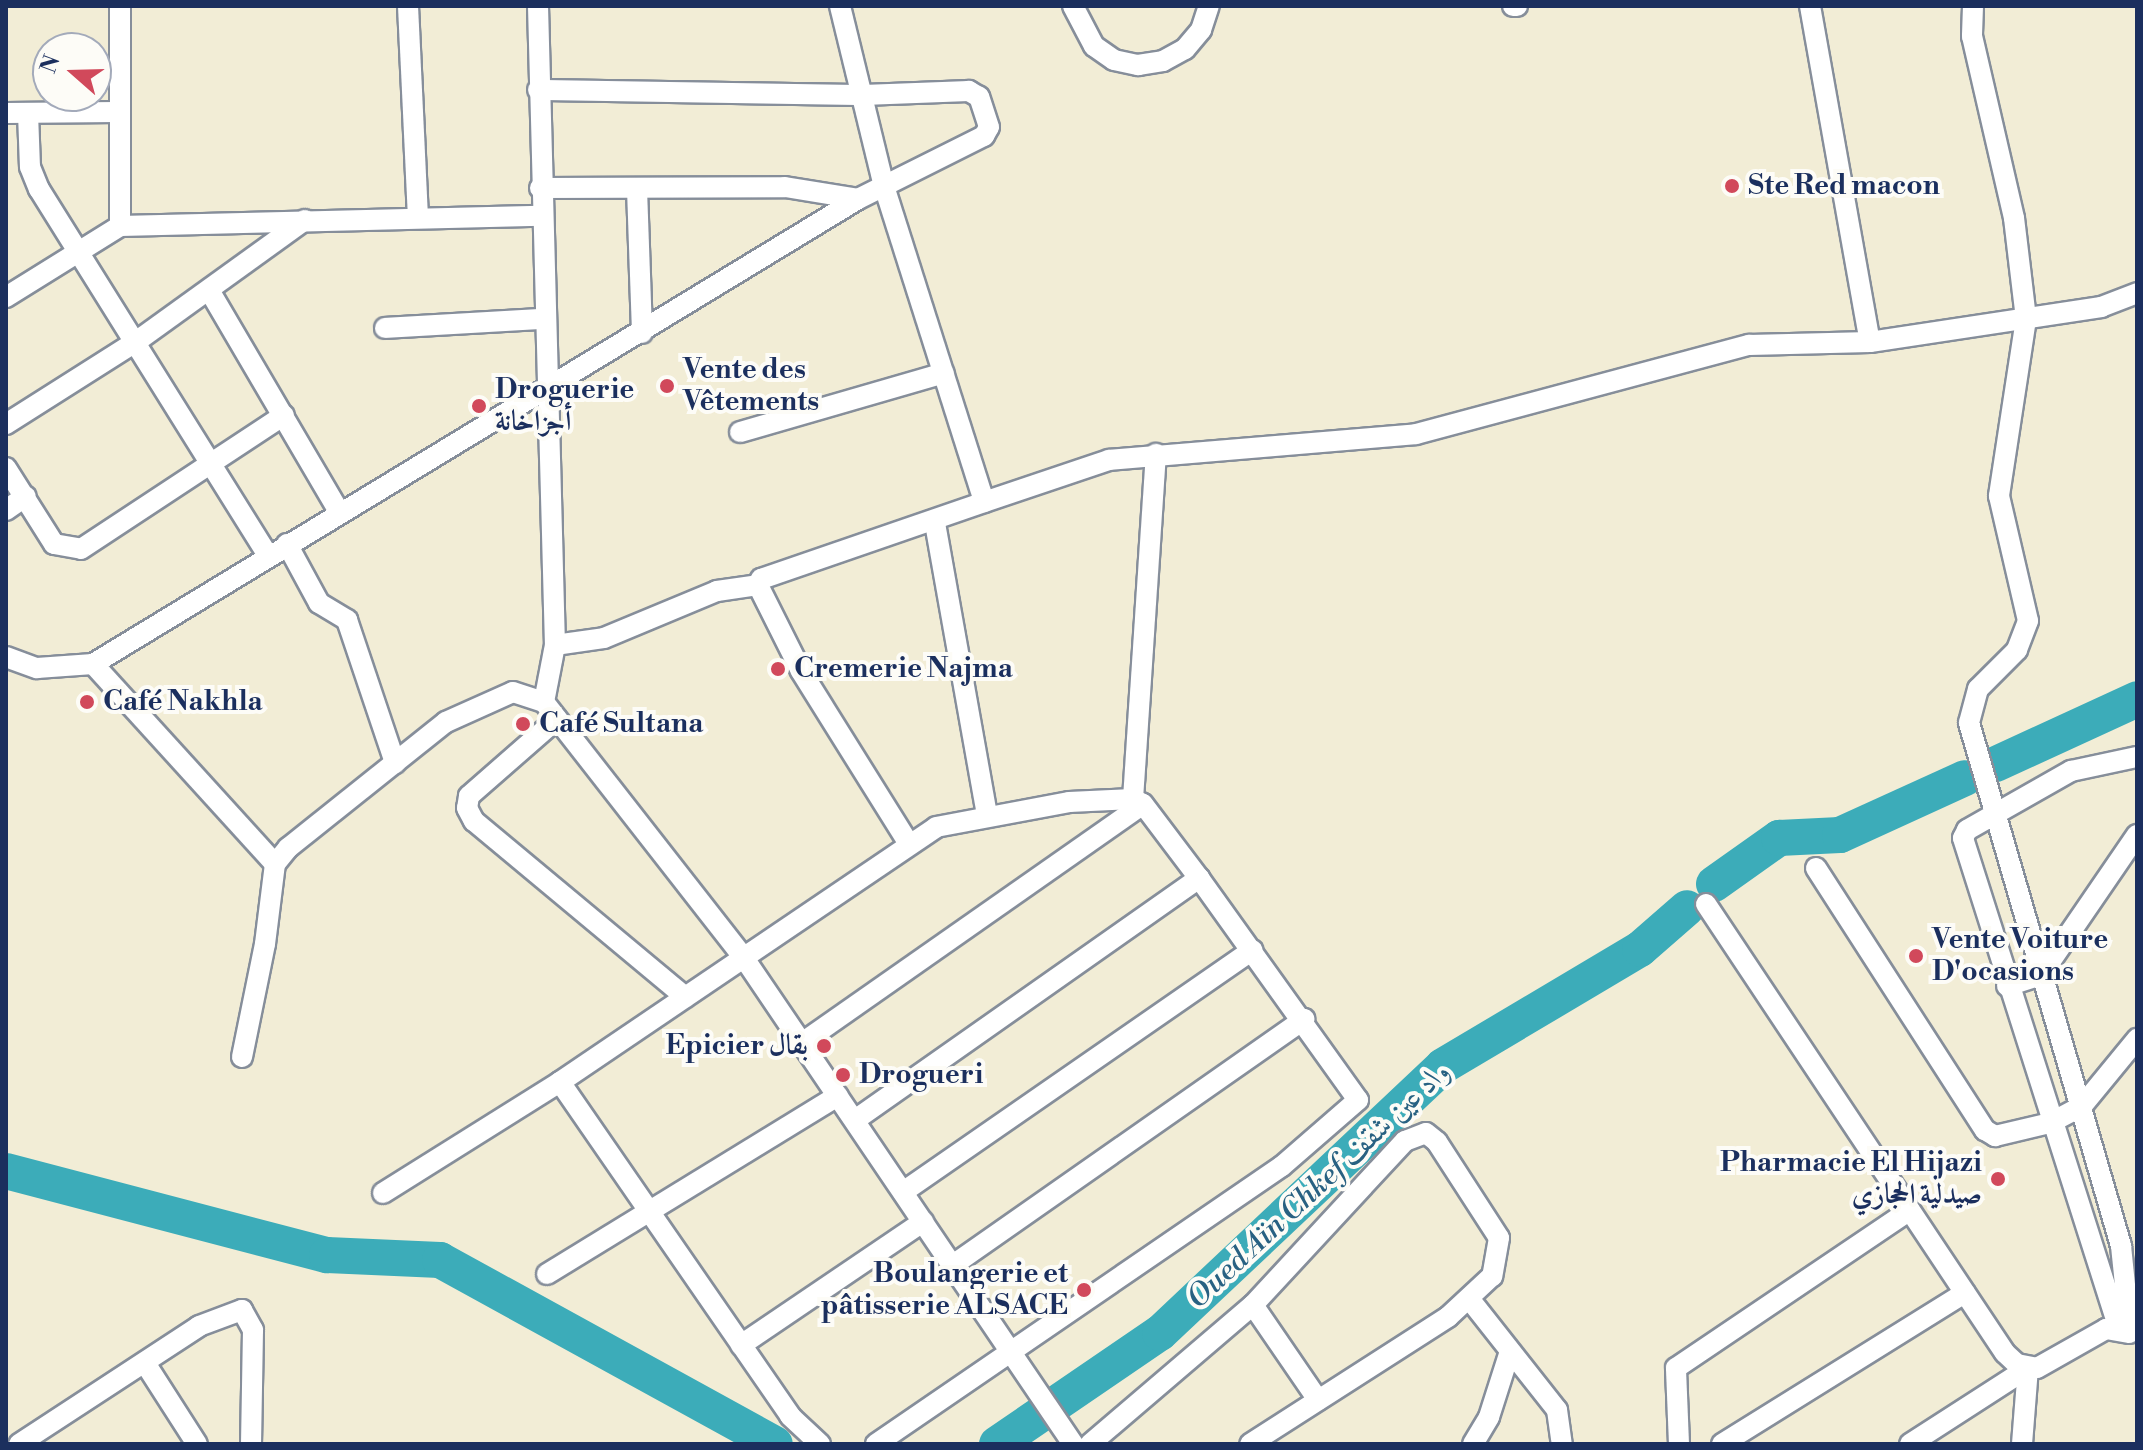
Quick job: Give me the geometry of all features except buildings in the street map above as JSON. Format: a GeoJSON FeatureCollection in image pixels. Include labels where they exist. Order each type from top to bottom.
{"type":"FeatureCollection","features":[{"type":"Feature","properties":{"kind":"street"},"geometry":{"type":"LineString","coordinates":[[120,6],[120,226]]}},
{"type":"Feature","properties":{"kind":"street"},"geometry":{"type":"LineString","coordinates":[[408,6],[418,217]]}},
{"type":"Feature","properties":{"kind":"street"},"geometry":{"type":"LineString","coordinates":[[538,6],[543,319],[555,645],[544,702]]}},
{"type":"Feature","properties":{"kind":"street"},"geometry":{"type":"LineString","coordinates":[[840,6],[884,186],[984,502]]}},
{"type":"Feature","properties":{"kind":"street"},"geometry":{"type":"LineString","coordinates":[[1073,6],[1094,46],[1114,60],[1138,65],[1163,61],[1185,49],[1201,30],[1209,6]]}},
{"type":"Feature","properties":{"kind":"street"},"geometry":{"type":"LineString","coordinates":[[1810,6],[1870,342]]}},
{"type":"Feature","properties":{"kind":"street"},"geometry":{"type":"LineString","coordinates":[[1973,6],[1972,36],[2014,218],[2026,319],[1999,496],[2028,621],[2017,650],[1978,689],[1969,723],[2127,1270],[2129,1333]]}},
{"type":"Feature","properties":{"kind":"street"},"geometry":{"type":"LineString","coordinates":[[6,657],[37,668],[93,664],[858,199],[984,136],[989,127],[979,97],[969,91],[863,95],[538,90]]}},
{"type":"Feature","properties":{"kind":"street"},"geometry":{"type":"LineString","coordinates":[[6,113],[118,112]]}},
{"type":"Feature","properties":{"kind":"street"},"geometry":{"type":"LineString","coordinates":[[28,113],[30,167],[79,251],[214,463],[268,556]]}},
{"type":"Feature","properties":{"kind":"street"},"geometry":{"type":"LineString","coordinates":[[540,188],[785,187],[858,199]]}},
{"type":"Feature","properties":{"kind":"street"},"geometry":{"type":"LineString","coordinates":[[637,189],[642,333]]}},
{"type":"Feature","properties":{"kind":"street"},"geometry":{"type":"LineString","coordinates":[[6,297],[120,226],[541,216]]}},
{"type":"Feature","properties":{"kind":"street"},"geometry":{"type":"LineString","coordinates":[[6,424],[137,341],[305,220]]}},
{"type":"Feature","properties":{"kind":"street"},"geometry":{"type":"LineString","coordinates":[[209,290],[340,513]]}},
{"type":"Feature","properties":{"kind":"street"},"geometry":{"type":"LineString","coordinates":[[758,585],[761,579],[935,523],[984,502],[1109,460],[1416,434],[1749,345],[1870,342],[2101,307],[2137,293]]}},
{"type":"Feature","properties":{"kind":"street"},"geometry":{"type":"LineString","coordinates":[[385,328],[543,319]]}},
{"type":"Feature","properties":{"kind":"street"},"geometry":{"type":"LineString","coordinates":[[740,432],[944,373]]}},
{"type":"Feature","properties":{"kind":"street"},"geometry":{"type":"LineString","coordinates":[[6,468],[54,544],[81,549],[284,415]]}},
{"type":"Feature","properties":{"kind":"street"},"geometry":{"type":"LineString","coordinates":[[876,1444],[1014,1353],[1282,1166],[1358,1100],[1304,1019],[1138,802],[1156,454]]}},
{"type":"Feature","properties":{"kind":"street"},"geometry":{"type":"LineString","coordinates":[[6,510],[26,496]]}},
{"type":"Feature","properties":{"kind":"street"},"geometry":{"type":"LineString","coordinates":[[935,523],[987,814]]}},
{"type":"Feature","properties":{"kind":"street"},"geometry":{"type":"LineString","coordinates":[[287,544],[319,603],[347,620],[395,763]]}},
{"type":"Feature","properties":{"kind":"street"},"geometry":{"type":"LineString","coordinates":[[555,645],[604,638],[717,591],[758,585]]}},
{"type":"Feature","properties":{"kind":"street"},"geometry":{"type":"LineString","coordinates":[[758,585],[801,671],[909,844]]}},
{"type":"Feature","properties":{"kind":"street"},"geometry":{"type":"LineString","coordinates":[[93,664],[275,864]]}},
{"type":"Feature","properties":{"kind":"street"},"geometry":{"type":"LineString","coordinates":[[242,1057],[265,944],[275,864],[288,848],[446,722],[513,692],[544,702],[744,958],[1073,1444]]}},
{"type":"Feature","properties":{"kind":"street"},"geometry":{"type":"LineString","coordinates":[[557,719],[469,796],[467,808],[474,821],[685,997]]}},
{"type":"Feature","properties":{"kind":"street"},"geometry":{"type":"LineString","coordinates":[[2129,1333],[2050,1123],[1963,838],[1967,830],[1998,817],[2071,771],[2137,757]]}},
{"type":"Feature","properties":{"kind":"street"},"geometry":{"type":"LineString","coordinates":[[383,1193],[560,1082],[936,827],[987,814],[1138,802]]}},
{"type":"Feature","properties":{"kind":"street"},"geometry":{"type":"LineString","coordinates":[[802,1043],[1138,802]]}},
{"type":"Feature","properties":{"kind":"street"},"geometry":{"type":"LineString","coordinates":[[2007,986],[2041,975],[2137,835]]}},
{"type":"Feature","properties":{"kind":"street"},"geometry":{"type":"LineString","coordinates":[[1816,868],[1985,1130],[2006,1136],[2050,1123],[2082,1106],[2137,1039]]}},
{"type":"Feature","properties":{"kind":"street"},"geometry":{"type":"LineString","coordinates":[[855,1120],[1199,878]]}},
{"type":"Feature","properties":{"kind":"street"},"geometry":{"type":"LineString","coordinates":[[1706,904],[2005,1353],[2028,1368]]}},
{"type":"Feature","properties":{"kind":"street"},"geometry":{"type":"LineString","coordinates":[[903,1192],[1252,950]]}},
{"type":"Feature","properties":{"kind":"street"},"geometry":{"type":"LineString","coordinates":[[953,1265],[1304,1019]]}},
{"type":"Feature","properties":{"kind":"street"},"geometry":{"type":"LineString","coordinates":[[560,1082],[790,1416],[820,1444]]}},
{"type":"Feature","properties":{"kind":"street"},"geometry":{"type":"LineString","coordinates":[[547,1274],[838,1096]]}},
{"type":"Feature","properties":{"kind":"street"},"geometry":{"type":"LineString","coordinates":[[1090,1444],[1253,1305],[1309,1239],[1418,1132],[1437,1142],[1499,1238],[1492,1276],[1471,1301],[1250,1444]]}},
{"type":"Feature","properties":{"kind":"street"},"geometry":{"type":"LineString","coordinates":[[1679,1444],[1676,1368],[1910,1210]]}},
{"type":"Feature","properties":{"kind":"street"},"geometry":{"type":"LineString","coordinates":[[741,1345],[923,1222]]}},
{"type":"Feature","properties":{"kind":"street"},"geometry":{"type":"LineString","coordinates":[[1722,1444],[1965,1293]]}},
{"type":"Feature","properties":{"kind":"street"},"geometry":{"type":"LineString","coordinates":[[1471,1301],[1557,1410],[1562,1444]]}},
{"type":"Feature","properties":{"kind":"street"},"geometry":{"type":"LineString","coordinates":[[1253,1305],[1318,1400]]}},
{"type":"Feature","properties":{"kind":"street"},"geometry":{"type":"LineString","coordinates":[[19,1444],[231,1310],[248,1313],[255,1380],[251,1444]]}},
{"type":"Feature","properties":{"kind":"street"},"geometry":{"type":"LineString","coordinates":[[1910,1444],[2028,1368],[2090,1335],[2129,1333]]}},
{"type":"Feature","properties":{"kind":"street"},"geometry":{"type":"LineString","coordinates":[[1473,1444],[1489,1417],[1510,1351]]}},
{"type":"Feature","properties":{"kind":"street"},"geometry":{"type":"LineString","coordinates":[[145,1363],[197,1444]]}},
{"type":"Feature","properties":{"kind":"street"},"geometry":{"type":"LineString","coordinates":[[2022,1444],[2028,1368]]}},
{"type":"Feature","properties":{"kind":"waterway","name":"Oued Aïn Chkef واد عين شقف"},"geometry":{"type":"LineString","coordinates":[[1996,764],[2137,699]]}},
{"type":"Feature","properties":{"kind":"waterway","name":"Oued Aïn Chkef واد عين شقف"},"geometry":{"type":"LineString","coordinates":[[1714,884],[1779,838],[1840,835],[1965,778]]}},
{"type":"Feature","properties":{"kind":"waterway","name":"Oued Aïn Chkef واد عين شقف"},"geometry":{"type":"LineString","coordinates":[[997,1444],[1160,1333],[1443,1066],[1640,949],[1687,908]]}},
{"type":"Feature","properties":{"kind":"waterway","name":"Oued Aïn Chkef واد عين شقف"},"geometry":{"type":"LineString","coordinates":[[6,1171],[327,1255],[440,1260],[775,1444]]}},
{"type":"Feature","properties":{"kind":"place","name":"Ste Red macon"},"geometry":{"type":"Point","coordinates":[1732,186]}},
{"type":"Feature","properties":{"kind":"place","name":"Vente des Vêtements"},"geometry":{"type":"Point","coordinates":[667,386]}},
{"type":"Feature","properties":{"kind":"place","name":"Droguerie أجزاخانة"},"geometry":{"type":"Point","coordinates":[479,406]}},
{"type":"Feature","properties":{"kind":"place","name":"Cremerie Najma"},"geometry":{"type":"Point","coordinates":[778,669]}},
{"type":"Feature","properties":{"kind":"place","name":"Café Nakhla"},"geometry":{"type":"Point","coordinates":[87,702]}},
{"type":"Feature","properties":{"kind":"place","name":"Café Sultana"},"geometry":{"type":"Point","coordinates":[523,724]}},
{"type":"Feature","properties":{"kind":"place","name":"Vente Voiture D'ocasions"},"geometry":{"type":"Point","coordinates":[1916,956]}},
{"type":"Feature","properties":{"kind":"place","name":"Epicier بقال"},"geometry":{"type":"Point","coordinates":[824,1046]}},
{"type":"Feature","properties":{"kind":"place","name":"Drogueri"},"geometry":{"type":"Point","coordinates":[843,1075]}},
{"type":"Feature","properties":{"kind":"place","name":"Pharmacie El Hijazi صيدلية الحجازي"},"geometry":{"type":"Point","coordinates":[1998,1179]}},
{"type":"Feature","properties":{"kind":"place","name":"Boulangerie et pâtisserie ALSACE"},"geometry":{"type":"Point","coordinates":[1084,1290]}}]}
